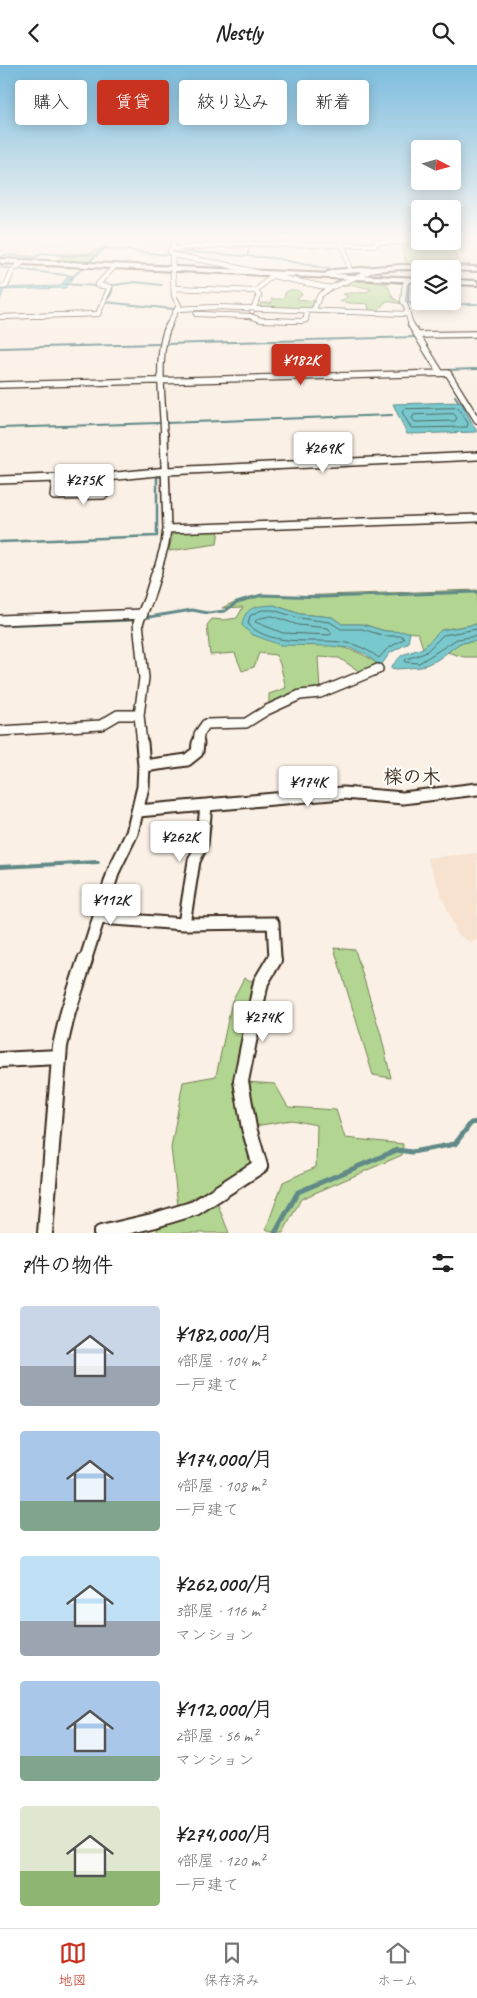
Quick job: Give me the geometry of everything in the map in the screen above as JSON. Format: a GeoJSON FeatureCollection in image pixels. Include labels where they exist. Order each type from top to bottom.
{"type":"FeatureCollection","features":[{"type":"Feature","properties":{"kind":"street"},"geometry":{"type":"LineString","coordinates":[[0,317],[98,314],[107,294]]}},
{"type":"Feature","properties":{"kind":"street"},"geometry":{"type":"LineString","coordinates":[[45,1233],[58,1057],[68,1012],[114,870],[132,833],[143,787],[144,766],[139,715],[144,678],[141,618],[165,544],[167,529],[162,343],[166,328],[179,305],[174,294]]}},
{"type":"Feature","properties":{"kind":"street"},"geometry":{"type":"LineString","coordinates":[[250,315],[255,309],[259,296],[258,294]]}},
{"type":"Feature","properties":{"kind":"street"},"geometry":{"type":"LineString","coordinates":[[176,311],[250,315],[261,320],[301,321],[306,320],[322,294]]}},
{"type":"Feature","properties":{"kind":"street"},"geometry":{"type":"LineString","coordinates":[[404,294],[403,301],[406,305],[409,322],[442,373]]}},
{"type":"Feature","properties":{"kind":"street"},"geometry":{"type":"LineString","coordinates":[[176,311],[217,307],[408,315]]}},
{"type":"Feature","properties":{"kind":"street"},"geometry":{"type":"LineString","coordinates":[[418,335],[477,334]]}},
{"type":"Feature","properties":{"kind":"street"},"geometry":{"type":"LineString","coordinates":[[0,385],[448,373],[474,409],[477,420]]}},
{"type":"Feature","properties":{"kind":"street"},"geometry":{"type":"LineString","coordinates":[[0,480],[56,478],[54,495],[56,497],[103,495],[105,493],[105,479],[107,477],[477,456]]}},
{"type":"Feature","properties":{"kind":"street"},"geometry":{"type":"LineString","coordinates":[[167,529],[477,518]]}},
{"type":"Feature","properties":{"kind":"street"},"geometry":{"type":"LineString","coordinates":[[0,620],[141,618]]}},
{"type":"Feature","properties":{"kind":"street"},"geometry":{"type":"LineString","coordinates":[[144,766],[187,760],[197,752],[199,734],[206,725],[246,723],[267,710],[300,695],[320,693],[378,669]]}},
{"type":"Feature","properties":{"kind":"street"},"geometry":{"type":"LineString","coordinates":[[0,731],[101,725],[110,717],[139,715]]}},
{"type":"Feature","properties":{"kind":"street"},"geometry":{"type":"LineString","coordinates":[[138,811],[343,793],[403,799],[477,789]]}},
{"type":"Feature","properties":{"kind":"street"},"geometry":{"type":"LineString","coordinates":[[184,924],[194,861],[202,844],[206,806]]}},
{"type":"Feature","properties":{"kind":"street"},"geometry":{"type":"LineString","coordinates":[[99,918],[184,924],[273,923],[276,957],[261,982],[241,1081],[248,1128],[260,1166],[195,1208],[102,1233]]}},
{"type":"Feature","properties":{"kind":"street"},"geometry":{"type":"LineString","coordinates":[[0,1060],[58,1057]]}},
{"type":"Feature","properties":{"kind":"shaded area"},"geometry":{"type":"Polygon","coordinates":[[[477,853],[477,940],[470,942],[457,934],[427,858],[477,853]]]}},
{"type":"Feature","properties":{"kind":"green space"},"geometry":{"type":"Polygon","coordinates":[[[285,294],[301,294],[296,299],[316,301],[311,310],[259,308],[261,303],[272,303],[271,299],[283,299],[285,294]]]}},
{"type":"Feature","properties":{"kind":"green space"},"geometry":{"type":"Polygon","coordinates":[[[343,294],[391,294],[393,298],[403,304],[386,301],[377,312],[369,312],[368,304],[340,301],[348,297],[343,294]]]}},
{"type":"Feature","properties":{"kind":"green space"},"geometry":{"type":"Polygon","coordinates":[[[219,529],[217,544],[169,551],[173,530],[219,529]]]}},
{"type":"Feature","properties":{"kind":"green space"},"geometry":{"type":"Polygon","coordinates":[[[477,590],[477,624],[441,630],[423,648],[418,633],[385,631],[362,624],[342,624],[332,617],[300,614],[274,605],[251,634],[349,649],[364,655],[376,663],[376,668],[362,673],[339,658],[318,657],[320,690],[269,705],[269,694],[286,688],[276,655],[259,653],[254,667],[242,671],[235,653],[210,655],[207,625],[212,619],[237,618],[243,607],[222,608],[239,600],[265,595],[293,596],[477,590]]]}},
{"type":"Feature","properties":{"kind":"green space"},"geometry":{"type":"Polygon","coordinates":[[[477,641],[477,657],[464,657],[447,652],[460,643],[477,641]]]}},
{"type":"Feature","properties":{"kind":"green space"},"geometry":{"type":"Polygon","coordinates":[[[334,948],[355,950],[381,1035],[391,1078],[373,1075],[334,948]]]}},
{"type":"Feature","properties":{"kind":"green space"},"geometry":{"type":"Polygon","coordinates":[[[244,978],[264,986],[246,1082],[275,1084],[288,1107],[336,1110],[345,1138],[403,1144],[402,1155],[301,1199],[283,1233],[275,1233],[266,1229],[283,1182],[316,1167],[317,1125],[291,1120],[243,1128],[255,1165],[178,1206],[171,1148],[183,1082],[216,1076],[232,1001],[244,978]]]}},
{"type":"Feature","properties":{"kind":"green space"},"geometry":{"type":"Polygon","coordinates":[[[218,1205],[229,1233],[157,1233],[157,1229],[218,1205]]]}},
{"type":"Feature","properties":{"kind":"water"},"geometry":{"type":"Polygon","coordinates":[[[461,402],[477,432],[407,434],[393,404],[461,402]]]}},
{"type":"Feature","properties":{"kind":"water"},"geometry":{"type":"Polygon","coordinates":[[[274,605],[300,614],[332,617],[342,624],[362,624],[385,631],[410,632],[408,643],[390,653],[382,664],[376,663],[366,654],[350,648],[280,645],[251,634],[242,625],[246,614],[253,608],[274,605]]]}},
{"type":"Feature","properties":{"kind":"water"},"geometry":{"type":"Polygon","coordinates":[[[477,624],[477,641],[460,643],[437,660],[421,667],[390,668],[402,655],[423,648],[441,630],[477,624]]]}},
{"type":"Feature","properties":{"kind":"waterway"},"geometry":{"type":"LineString","coordinates":[[112,294],[104,302],[174,309]]}},
{"type":"Feature","properties":{"kind":"waterway"},"geometry":{"type":"LineString","coordinates":[[408,294],[408,301],[412,305],[477,304]]}},
{"type":"Feature","properties":{"kind":"waterway"},"geometry":{"type":"LineString","coordinates":[[327,313],[346,314]]}},
{"type":"Feature","properties":{"kind":"waterway"},"geometry":{"type":"LineString","coordinates":[[166,344],[416,337]]}},
{"type":"Feature","properties":{"kind":"waterway"},"geometry":{"type":"LineString","coordinates":[[0,348],[158,344]]}},
{"type":"Feature","properties":{"kind":"waterway"},"geometry":{"type":"LineString","coordinates":[[446,370],[477,369]]}},
{"type":"Feature","properties":{"kind":"waterway"},"geometry":{"type":"LineString","coordinates":[[455,396],[459,402]]}},
{"type":"Feature","properties":{"kind":"waterway"},"geometry":{"type":"LineString","coordinates":[[166,423],[392,415]]}},
{"type":"Feature","properties":{"kind":"waterway"},"geometry":{"type":"LineString","coordinates":[[0,428],[159,423]]}},
{"type":"Feature","properties":{"kind":"waterway"},"geometry":{"type":"LineString","coordinates":[[218,472],[297,468]]}},
{"type":"Feature","properties":{"kind":"waterway"},"geometry":{"type":"LineString","coordinates":[[0,542],[157,536],[157,477],[164,475]]}},
{"type":"Feature","properties":{"kind":"waterway"},"geometry":{"type":"LineString","coordinates":[[0,625],[131,620],[192,610],[208,613],[225,611],[237,602],[262,595],[323,597],[477,592]]}},
{"type":"Feature","properties":{"kind":"waterway"},"geometry":{"type":"LineString","coordinates":[[0,867],[98,862]]}},
{"type":"Feature","properties":{"kind":"waterway"},"geometry":{"type":"LineString","coordinates":[[275,1233],[298,1192],[397,1150],[412,1152],[455,1144],[471,1123],[477,1122]]}},
{"type":"Feature","properties":{"kind":"district","name":"檪の木"},"geometry":{"type":"Point","coordinates":[412,776]}}]}
